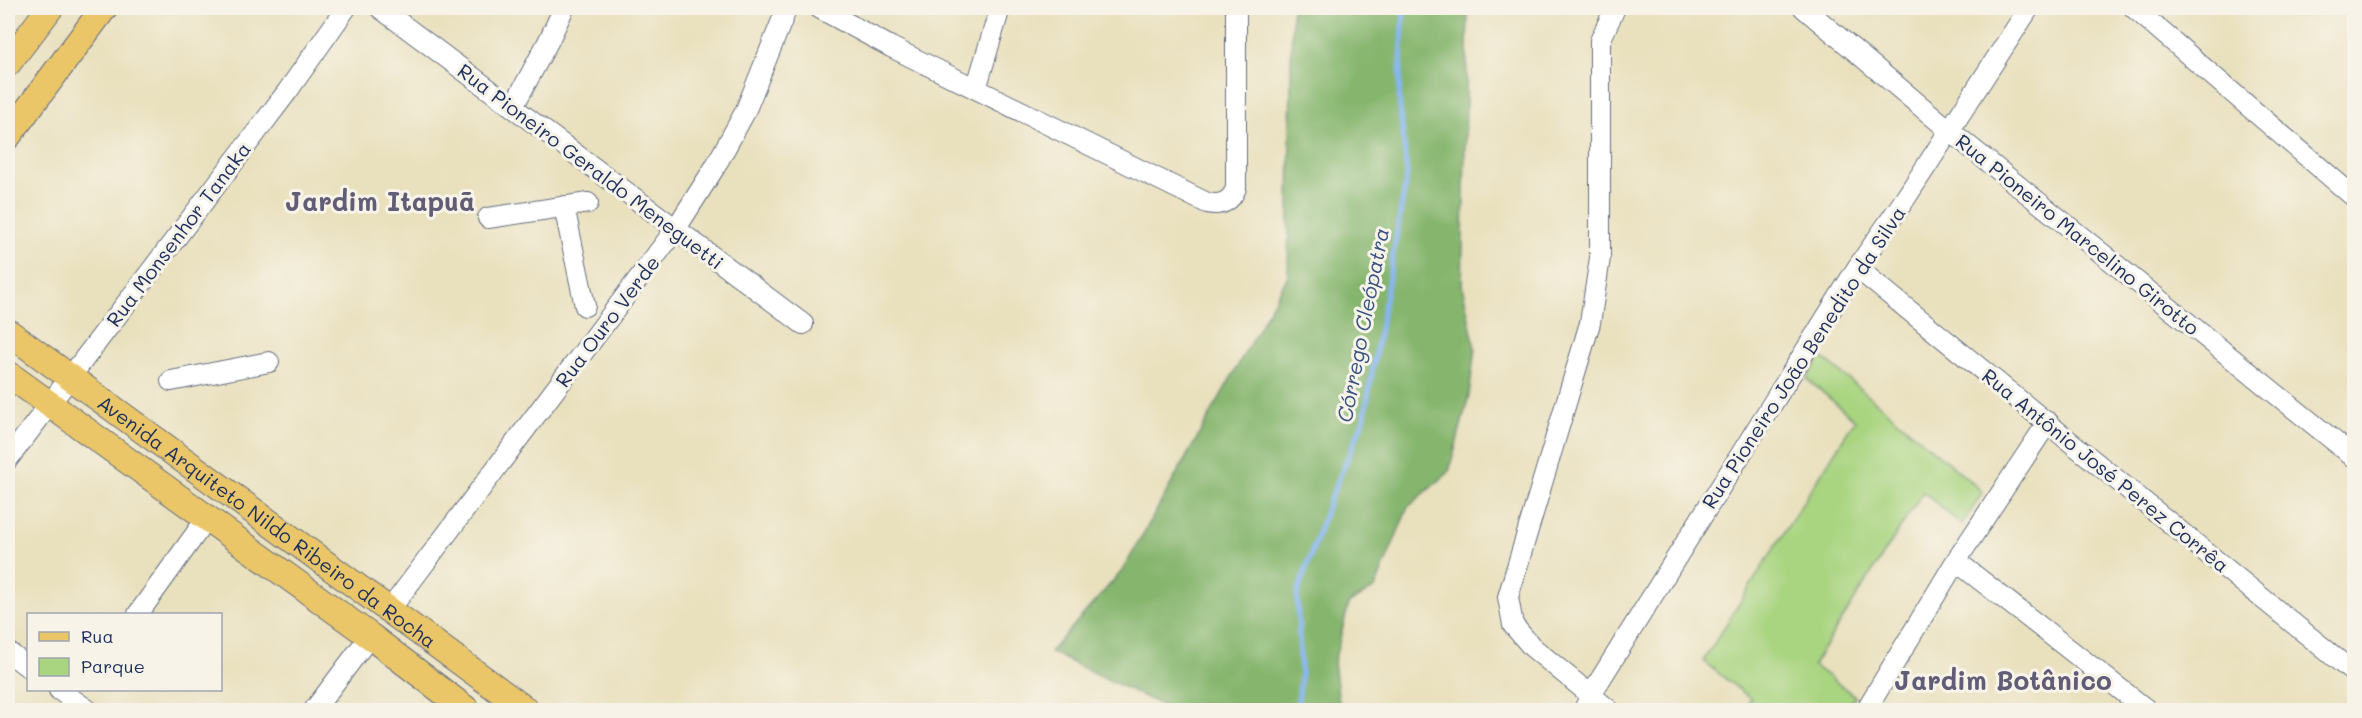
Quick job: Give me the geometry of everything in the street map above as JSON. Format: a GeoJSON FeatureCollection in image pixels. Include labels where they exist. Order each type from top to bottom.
{"type":"FeatureCollection","features":[{"type":"Feature","properties":{"kind":"main road"},"geometry":{"type":"LineString","coordinates":[[8,63],[50,8]]}},
{"type":"Feature","properties":{"kind":"main road"},"geometry":{"type":"LineString","coordinates":[[8,136],[104,8]]}},
{"type":"Feature","properties":{"kind":"main road","name":"Avenida Arquiteto Nildo Ribeiro da Rocha"},"geometry":{"type":"LineString","coordinates":[[8,332],[526,711]]}},
{"type":"Feature","properties":{"kind":"main road","name":"Avenida Arquiteto Nildo Ribeiro da Rocha"},"geometry":{"type":"LineString","coordinates":[[8,374],[370,636],[467,711]]}},
{"type":"Feature","properties":{"kind":"street","name":"Rua Monsenhor Tanaka"},"geometry":{"type":"LineString","coordinates":[[8,459],[287,92],[346,8]]}},
{"type":"Feature","properties":{"kind":"street","name":"Rua Pioneiro Geraldo Meneguetti"},"geometry":{"type":"LineString","coordinates":[[380,8],[802,324]]}},
{"type":"Feature","properties":{"kind":"street"},"geometry":{"type":"LineString","coordinates":[[513,107],[564,8]]}},
{"type":"Feature","properties":{"kind":"street","name":"Rua Ouro Verde"},"geometry":{"type":"LineString","coordinates":[[388,612],[675,230],[715,167],[745,112],[787,8]]}},
{"type":"Feature","properties":{"kind":"street"},"geometry":{"type":"LineString","coordinates":[[819,8],[1207,203],[1218,205],[1228,201],[1236,188],[1236,8]]}},
{"type":"Feature","properties":{"kind":"street"},"geometry":{"type":"LineString","coordinates":[[976,88],[1000,8]]}},
{"type":"Feature","properties":{"kind":"street"},"geometry":{"type":"LineString","coordinates":[[1609,711],[1587,703],[1532,647],[1513,625],[1508,597],[1590,323],[1600,258],[1600,41],[1615,8]]}},
{"type":"Feature","properties":{"kind":"street","name":"Rua Pioneiro Marcelino Girotto"},"geometry":{"type":"LineString","coordinates":[[1804,8],[1948,130],[2355,458]]}},
{"type":"Feature","properties":{"kind":"street","name":"Rua Pioneiro João Benedito da Silva"},"geometry":{"type":"LineString","coordinates":[[1587,703],[1857,268],[2029,8]]}},
{"type":"Feature","properties":{"kind":"street"},"geometry":{"type":"LineString","coordinates":[[2134,8],[2355,197]]}},
{"type":"Feature","properties":{"kind":"street"},"geometry":{"type":"LineString","coordinates":[[489,218],[588,203]]}},
{"type":"Feature","properties":{"kind":"street"},"geometry":{"type":"LineString","coordinates":[[564,206],[585,306]]}},
{"type":"Feature","properties":{"kind":"street","name":"Rua Antônio José Perez Corrêa"},"geometry":{"type":"LineString","coordinates":[[1857,268],[2355,673]]}},
{"type":"Feature","properties":{"kind":"street"},"geometry":{"type":"LineString","coordinates":[[171,381],[269,362]]}},
{"type":"Feature","properties":{"kind":"street"},"geometry":{"type":"LineString","coordinates":[[1873,708],[1956,561],[2048,422]]}},
{"type":"Feature","properties":{"kind":"street"},"geometry":{"type":"LineString","coordinates":[[139,613],[207,518]]}},
{"type":"Feature","properties":{"kind":"street"},"geometry":{"type":"LineString","coordinates":[[1956,561],[2147,711]]}},
{"type":"Feature","properties":{"kind":"street"},"geometry":{"type":"LineString","coordinates":[[314,711],[370,636]]}},
{"type":"Feature","properties":{"kind":"street"},"geometry":{"type":"LineString","coordinates":[[8,652],[27,666]]}},
{"type":"Feature","properties":{"kind":"green space"},"geometry":{"type":"Polygon","coordinates":[[[1292,8],[1468,8],[1462,285],[1475,348],[1469,395],[1449,472],[1408,507],[1375,588],[1349,603],[1334,662],[1340,710],[1172,710],[1050,652],[1123,570],[1288,276],[1292,8]]]}},
{"type":"Feature","properties":{"kind":"green space"},"geometry":{"type":"Polygon","coordinates":[[[1821,356],[1983,492],[1962,525],[1923,492],[1813,665],[1855,696],[1845,710],[1743,710],[1751,699],[1703,661],[1855,420],[1807,379],[1821,356]]]}},
{"type":"Feature","properties":{"kind":"waterway","name":"Córrego Cleópatra"},"geometry":{"type":"LineString","coordinates":[[1297,710],[1301,676],[1297,595],[1329,502],[1364,419],[1407,175],[1399,98],[1404,8]]}},
{"type":"Feature","properties":{"kind":"district","name":"Jardim Itapuã"},"geometry":{"type":"Point","coordinates":[380,201]}},
{"type":"Feature","properties":{"kind":"district","name":"Jardim Botânico"},"geometry":{"type":"Point","coordinates":[2003,680]}}]}
